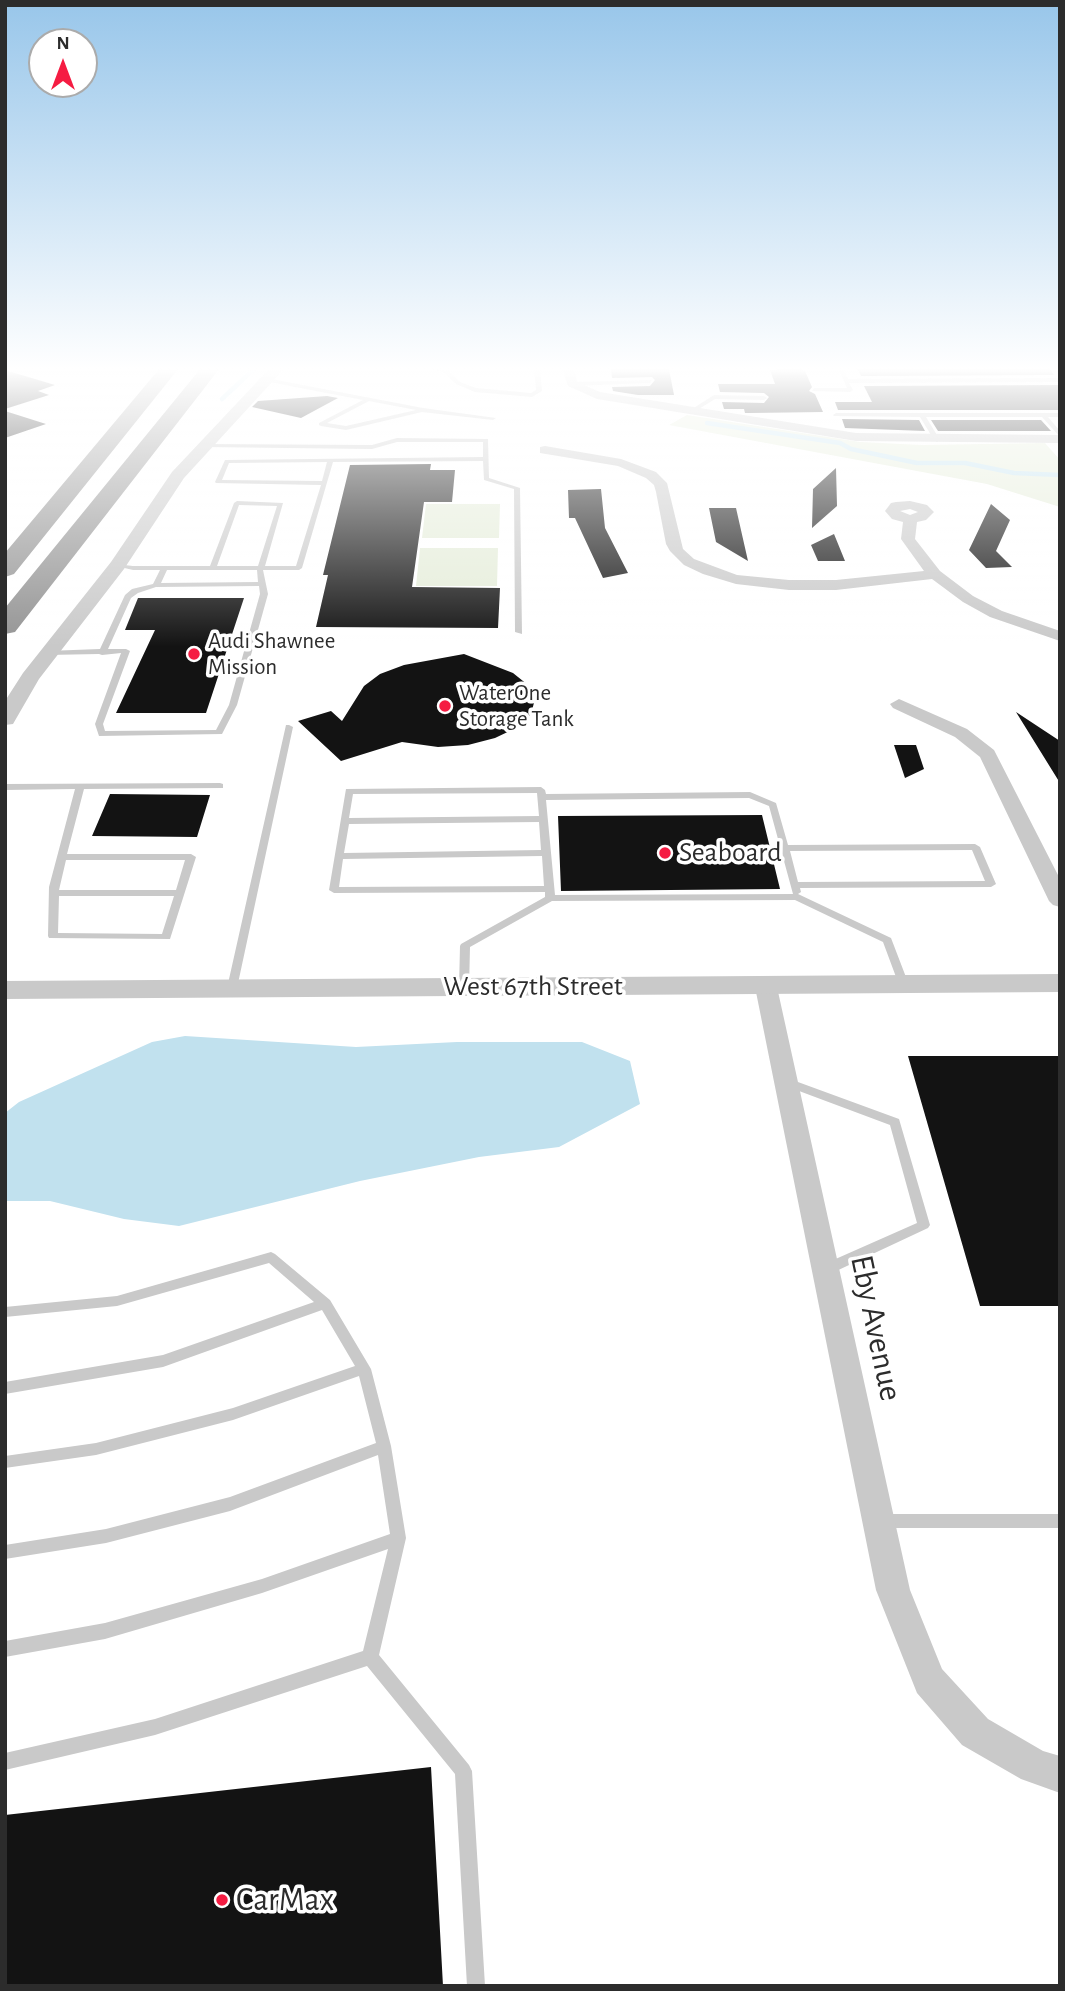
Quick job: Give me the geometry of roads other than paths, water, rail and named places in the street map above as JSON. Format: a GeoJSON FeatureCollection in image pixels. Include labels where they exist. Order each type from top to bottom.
{"type":"FeatureCollection","features":[{"type":"Feature","properties":{"kind":"highway"},"geometry":{"type":"LineString","coordinates":[[5,569],[94,461]]}},
{"type":"Feature","properties":{"kind":"highway"},"geometry":{"type":"LineString","coordinates":[[5,626],[137,461]]}},
{"type":"Feature","properties":{"kind":"street"},"geometry":{"type":"LineString","coordinates":[[5,719],[47,653],[118,565],[190,461]]}},
{"type":"Feature","properties":{"kind":"street"},"geometry":{"type":"LineString","coordinates":[[609,461],[651,475],[660,483],[673,544],[689,562],[708,571],[736,579],[789,586],[836,585],[935,574]]}},
{"type":"Feature","properties":{"kind":"street"},"geometry":{"type":"LineString","coordinates":[[910,519],[908,539],[916,554],[935,574],[968,599],[996,614],[1060,636]]}},
{"type":"Feature","properties":{"kind":"street"},"geometry":{"type":"LineString","coordinates":[[898,704],[961,733],[988,754],[1060,901]]}},
{"type":"Feature","properties":{"kind":"street","name":"West 67th Street"},"geometry":{"type":"LineString","coordinates":[[5,990],[1060,983]]}},
{"type":"Feature","properties":{"kind":"street","name":"Eby Avenue"},"geometry":{"type":"LineString","coordinates":[[766,986],[893,1590],[929,1681],[975,1732],[1034,1766],[1060,1775]]}},
{"type":"Feature","properties":{"kind":"lane"},"geometry":{"type":"LineString","coordinates":[[236,461],[227,461],[218,482],[324,483]]}},
{"type":"Feature","properties":{"kind":"lane"},"geometry":{"type":"LineString","coordinates":[[118,565],[260,570],[299,568],[331,461]]}},
{"type":"Feature","properties":{"kind":"lane"},"geometry":{"type":"LineString","coordinates":[[486,461],[486,479],[517,488],[519,632]]}},
{"type":"Feature","properties":{"kind":"lane"},"geometry":{"type":"LineString","coordinates":[[47,653],[126,651],[99,724],[102,734],[219,732],[233,705],[264,594],[260,570],[281,504],[237,503],[213,568]]}},
{"type":"Feature","properties":{"kind":"lane"},"geometry":{"type":"LineString","coordinates":[[156,585],[165,568]]}},
{"type":"Feature","properties":{"kind":"lane"},"geometry":{"type":"LineString","coordinates":[[102,653],[128,597],[135,591],[156,585],[262,584]]}},
{"type":"Feature","properties":{"kind":"lane"},"geometry":{"type":"LineString","coordinates":[[232,988],[289,727]]}},
{"type":"Feature","properties":{"kind":"lane"},"geometry":{"type":"LineString","coordinates":[[5,788],[220,786]]}},
{"type":"Feature","properties":{"kind":"lane"},"geometry":{"type":"LineString","coordinates":[[62,857],[191,857],[166,937],[53,936],[54,893],[62,857],[80,787]]}},
{"type":"Feature","properties":{"kind":"lane"},"geometry":{"type":"LineString","coordinates":[[550,894],[541,790],[349,791],[334,891],[550,894],[797,897],[887,940],[904,985]]}},
{"type":"Feature","properties":{"kind":"lane"},"geometry":{"type":"LineString","coordinates":[[542,797],[750,795],[774,805],[797,897]]}},
{"type":"Feature","properties":{"kind":"lane"},"geometry":{"type":"LineString","coordinates":[[345,821],[544,819]]}},
{"type":"Feature","properties":{"kind":"lane"},"geometry":{"type":"LineString","coordinates":[[785,848],[975,846],[991,884],[794,885]]}},
{"type":"Feature","properties":{"kind":"lane"},"geometry":{"type":"LineString","coordinates":[[339,856],[546,853]]}},
{"type":"Feature","properties":{"kind":"lane"},"geometry":{"type":"LineString","coordinates":[[54,893],[179,893]]}},
{"type":"Feature","properties":{"kind":"lane"},"geometry":{"type":"LineString","coordinates":[[464,988],[465,946],[550,894]]}},
{"type":"Feature","properties":{"kind":"lane"},"geometry":{"type":"LineString","coordinates":[[787,1083],[895,1122],[925,1225],[826,1269]]}},
{"type":"Feature","properties":{"kind":"lane"},"geometry":{"type":"LineString","coordinates":[[5,1312],[117,1301],[271,1257],[325,1304],[364,1369],[384,1446],[398,1538],[370,1657]]}},
{"type":"Feature","properties":{"kind":"lane"},"geometry":{"type":"LineString","coordinates":[[5,1388],[163,1361],[325,1304]]}},
{"type":"Feature","properties":{"kind":"lane"},"geometry":{"type":"LineString","coordinates":[[5,1462],[96,1449],[233,1414],[364,1369]]}},
{"type":"Feature","properties":{"kind":"lane"},"geometry":{"type":"LineString","coordinates":[[5,1552],[106,1536],[230,1504],[384,1446]]}},
{"type":"Feature","properties":{"kind":"lane"},"geometry":{"type":"LineString","coordinates":[[879,1521],[1060,1521]]}},
{"type":"Feature","properties":{"kind":"lane"},"geometry":{"type":"LineString","coordinates":[[5,1649],[105,1631],[223,1598],[398,1538]]}},
{"type":"Feature","properties":{"kind":"lane"},"geometry":{"type":"LineString","coordinates":[[5,1762],[155,1727],[370,1657]]}},
{"type":"Feature","properties":{"kind":"lane"},"geometry":{"type":"LineString","coordinates":[[370,1657],[463,1771],[477,1986]]}},
{"type":"Feature","properties":{"kind":"water"},"geometry":{"type":"Polygon","coordinates":[[[185,1036],[356,1047],[457,1042],[582,1042],[630,1061],[640,1104],[559,1147],[479,1157],[360,1181],[179,1226],[124,1219],[50,1201],[5,1201],[5,1113],[19,1102],[152,1042],[185,1036]]]}},
{"type":"Feature","properties":{"kind":"waterway"},"geometry":{"type":"LineString","coordinates":[[907,461],[965,463],[1014,473],[1060,475]]}},
{"type":"Feature","properties":{"kind":"place","name":"Audi Shawnee Mission"},"geometry":{"type":"Point","coordinates":[194,654]}},
{"type":"Feature","properties":{"kind":"place","name":"WaterOne Storage Tank"},"geometry":{"type":"Point","coordinates":[445,706]}},
{"type":"Feature","properties":{"kind":"place","name":"Seaboard"},"geometry":{"type":"Point","coordinates":[665,853]}},
{"type":"Feature","properties":{"kind":"place","name":"CarMax"},"geometry":{"type":"Point","coordinates":[222,1900]}}]}
